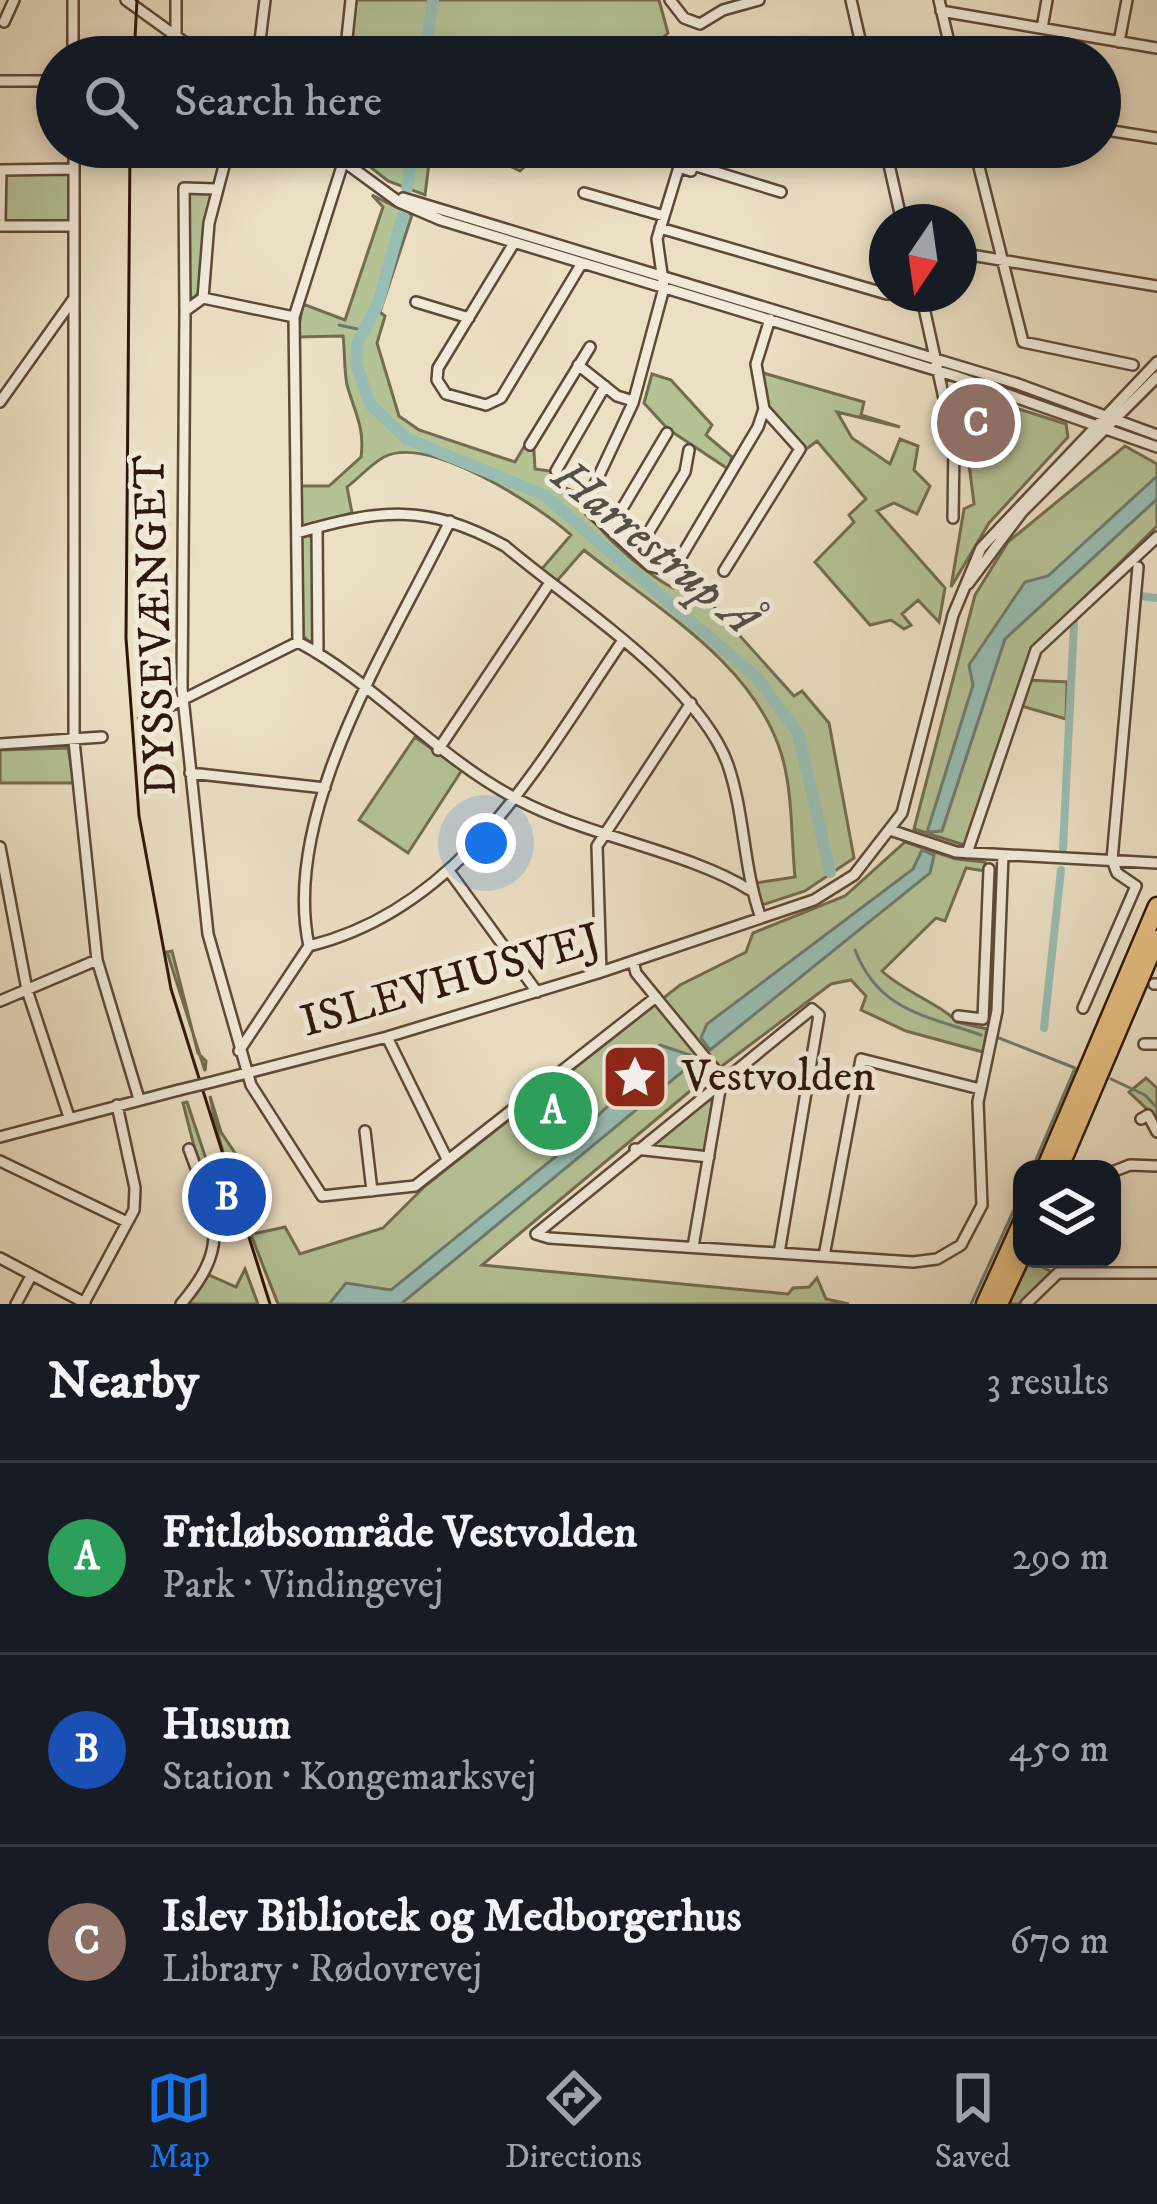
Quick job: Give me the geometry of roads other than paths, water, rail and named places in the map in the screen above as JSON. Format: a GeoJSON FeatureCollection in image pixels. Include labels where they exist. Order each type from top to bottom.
{"type":"FeatureCollection","features":[{"type":"Feature","properties":{"kind":"highway"},"geometry":{"type":"LineString","coordinates":[[1049,1160],[1157,906]]}},
{"type":"Feature","properties":{"kind":"highway"},"geometry":{"type":"LineString","coordinates":[[1063,1160],[1157,939]]}},
{"type":"Feature","properties":{"kind":"highway"},"geometry":{"type":"LineString","coordinates":[[985,1304],[1013,1242]]}},
{"type":"Feature","properties":{"kind":"highway"},"geometry":{"type":"LineString","coordinates":[[999,1304],[1016,1268]]}},
{"type":"Feature","properties":{"kind":"street"},"geometry":{"type":"LineString","coordinates":[[4,22],[14,0]]}},
{"type":"Feature","properties":{"kind":"street"},"geometry":{"type":"LineString","coordinates":[[127,0],[176,35]]}},
{"type":"Feature","properties":{"kind":"street"},"geometry":{"type":"LineString","coordinates":[[176,0],[176,35]]}},
{"type":"Feature","properties":{"kind":"street"},"geometry":{"type":"LineString","coordinates":[[261,36],[265,0]]}},
{"type":"Feature","properties":{"kind":"street"},"geometry":{"type":"LineString","coordinates":[[347,36],[351,0]]}},
{"type":"Feature","properties":{"kind":"street"},"geometry":{"type":"LineString","coordinates":[[670,0],[696,24],[759,0]]}},
{"type":"Feature","properties":{"kind":"street"},"geometry":{"type":"LineString","coordinates":[[850,0],[859,36]]}},
{"type":"Feature","properties":{"kind":"street"},"geometry":{"type":"LineString","coordinates":[[1042,28],[1048,0]]}},
{"type":"Feature","properties":{"kind":"street"},"geometry":{"type":"LineString","coordinates":[[1120,36],[1127,0]]}},
{"type":"Feature","properties":{"kind":"street"},"geometry":{"type":"LineString","coordinates":[[73,1],[73,36]]}},
{"type":"Feature","properties":{"kind":"street"},"geometry":{"type":"LineString","coordinates":[[947,36],[940,5],[1086,36]]}},
{"type":"Feature","properties":{"kind":"street"},"geometry":{"type":"LineString","coordinates":[[1121,42],[1157,48]]}},
{"type":"Feature","properties":{"kind":"street"},"geometry":{"type":"LineString","coordinates":[[0,81],[36,81]]}},
{"type":"Feature","properties":{"kind":"street"},"geometry":{"type":"LineString","coordinates":[[1121,132],[1157,138]]}},
{"type":"Feature","properties":{"kind":"street","name":"DYSSEVÆNGET"},"geometry":{"type":"LineString","coordinates":[[202,298],[215,190],[223,168]]}},
{"type":"Feature","properties":{"kind":"street"},"geometry":{"type":"LineString","coordinates":[[298,642],[294,317],[341,168]]}},
{"type":"Feature","properties":{"kind":"street"},"geometry":{"type":"LineString","coordinates":[[351,168],[441,220],[1105,413],[1157,435]]}},
{"type":"Feature","properties":{"kind":"street"},"geometry":{"type":"LineString","coordinates":[[679,168],[662,222],[663,282],[633,400],[622,432],[588,494],[590,511],[658,569],[678,562],[758,427],[764,409],[756,364],[770,319]]}},
{"type":"Feature","properties":{"kind":"street"},"geometry":{"type":"LineString","coordinates":[[703,168],[781,192]]}},
{"type":"Feature","properties":{"kind":"street"},"geometry":{"type":"LineString","coordinates":[[890,168],[898,204]]}},
{"type":"Feature","properties":{"kind":"street"},"geometry":{"type":"LineString","coordinates":[[979,168],[1023,342],[1133,364]]}},
{"type":"Feature","properties":{"kind":"street"},"geometry":{"type":"LineString","coordinates":[[74,226],[0,224],[1,170],[74,169],[74,226],[74,741],[97,960],[139,1099]]}},
{"type":"Feature","properties":{"kind":"street","name":"DYSSEVÆNGET"},"geometry":{"type":"LineString","coordinates":[[215,190],[184,188],[182,700],[214,966],[248,1073],[322,1196],[372,1191]]}},
{"type":"Feature","properties":{"kind":"street"},"geometry":{"type":"LineString","coordinates":[[584,193],[869,288]]}},
{"type":"Feature","properties":{"kind":"street"},"geometry":{"type":"LineString","coordinates":[[392,195],[939,366],[1157,447]]}},
{"type":"Feature","properties":{"kind":"street"},"geometry":{"type":"LineString","coordinates":[[514,243],[436,374],[442,390],[463,399],[486,405],[501,398],[582,263]]}},
{"type":"Feature","properties":{"kind":"street"},"geometry":{"type":"LineString","coordinates":[[977,256],[1157,286]]}},
{"type":"Feature","properties":{"kind":"street"},"geometry":{"type":"LineString","coordinates":[[0,402],[74,298]]}},
{"type":"Feature","properties":{"kind":"street"},"geometry":{"type":"LineString","coordinates":[[185,311],[202,298],[294,317]]}},
{"type":"Feature","properties":{"kind":"street"},"geometry":{"type":"LineString","coordinates":[[416,302],[469,318]]}},
{"type":"Feature","properties":{"kind":"street"},"geometry":{"type":"LineString","coordinates":[[926,312],[956,471],[953,518]]}},
{"type":"Feature","properties":{"kind":"street"},"geometry":{"type":"LineString","coordinates":[[530,445],[590,347]]}},
{"type":"Feature","properties":{"kind":"street"},"geometry":{"type":"LineString","coordinates":[[1157,362],[997,527],[974,560],[893,830],[968,853],[1157,863]]}},
{"type":"Feature","properties":{"kind":"street"},"geometry":{"type":"LineString","coordinates":[[578,365],[633,400]]}},
{"type":"Feature","properties":{"kind":"street"},"geometry":{"type":"LineString","coordinates":[[961,593],[1005,531],[1157,377]]}},
{"type":"Feature","properties":{"kind":"street"},"geometry":{"type":"LineString","coordinates":[[556,471],[605,386]]}},
{"type":"Feature","properties":{"kind":"street"},"geometry":{"type":"LineString","coordinates":[[724,571],[800,449],[764,409]]}},
{"type":"Feature","properties":{"kind":"street"},"geometry":{"type":"LineString","coordinates":[[610,529],[667,433]]}},
{"type":"Feature","properties":{"kind":"street"},"geometry":{"type":"LineString","coordinates":[[636,554],[685,472],[689,450]]}},
{"type":"Feature","properties":{"kind":"street"},"geometry":{"type":"LineString","coordinates":[[297,533],[376,513],[450,521],[506,547],[692,703],[727,761],[750,890],[761,918]]}},
{"type":"Feature","properties":{"kind":"street"},"geometry":{"type":"LineString","coordinates":[[239,1051],[309,946],[305,892],[325,788],[450,521]]}},
{"type":"Feature","properties":{"kind":"street"},"geometry":{"type":"LineString","coordinates":[[316,528],[319,653]]}},
{"type":"Feature","properties":{"kind":"street"},"geometry":{"type":"LineString","coordinates":[[968,853],[1036,650],[1157,537]]}},
{"type":"Feature","properties":{"kind":"street"},"geometry":{"type":"LineString","coordinates":[[1083,1008],[1136,886],[1117,873],[1112,860],[1138,567]]}},
{"type":"Feature","properties":{"kind":"street"},"geometry":{"type":"LineString","coordinates":[[438,749],[550,584]]}},
{"type":"Feature","properties":{"kind":"street"},"geometry":{"type":"LineString","coordinates":[[144,719],[298,642]]}},
{"type":"Feature","properties":{"kind":"street"},"geometry":{"type":"LineString","coordinates":[[298,642],[319,653],[438,749],[516,799],[601,836],[750,890]]}},
{"type":"Feature","properties":{"kind":"street"},"geometry":{"type":"LineString","coordinates":[[309,946],[354,932],[449,871],[516,799],[621,643]]}},
{"type":"Feature","properties":{"kind":"street"},"geometry":{"type":"LineString","coordinates":[[602,972],[597,846],[692,703]]}},
{"type":"Feature","properties":{"kind":"street"},"geometry":{"type":"LineString","coordinates":[[0,744],[102,737]]}},
{"type":"Feature","properties":{"kind":"street"},"geometry":{"type":"LineString","coordinates":[[190,773],[325,788]]}},
{"type":"Feature","properties":{"kind":"street","name":"ISLEVHUSVEJ"},"geometry":{"type":"LineString","coordinates":[[0,1137],[386,1037],[761,918],[842,884],[893,830]]}},
{"type":"Feature","properties":{"kind":"street"},"geometry":{"type":"LineString","coordinates":[[0,847],[27,990],[69,1118]]}},
{"type":"Feature","properties":{"kind":"street"},"geometry":{"type":"LineString","coordinates":[[779,1253],[819,1015],[806,1010],[536,1234],[693,1247],[779,1253],[824,1256],[922,1262],[961,1245],[982,1205],[980,1088],[998,1003],[1003,855]]}},
{"type":"Feature","properties":{"kind":"street"},"geometry":{"type":"LineString","coordinates":[[958,1016],[983,1019],[988,869]]}},
{"type":"Feature","properties":{"kind":"street"},"geometry":{"type":"LineString","coordinates":[[449,871],[537,992]]}},
{"type":"Feature","properties":{"kind":"street"},"geometry":{"type":"LineString","coordinates":[[988,897],[1002,898]]}},
{"type":"Feature","properties":{"kind":"street"},"geometry":{"type":"LineString","coordinates":[[0,1001],[97,960]]}},
{"type":"Feature","properties":{"kind":"street"},"geometry":{"type":"LineString","coordinates":[[633,962],[722,1078],[693,1247]]}},
{"type":"Feature","properties":{"kind":"street"},"geometry":{"type":"LineString","coordinates":[[364,1131],[372,1191],[415,1186],[656,997]]}},
{"type":"Feature","properties":{"kind":"street"},"geometry":{"type":"LineString","coordinates":[[983,1002],[998,1003]]}},
{"type":"Feature","properties":{"kind":"street"},"geometry":{"type":"LineString","coordinates":[[386,1037],[447,1159]]}},
{"type":"Feature","properties":{"kind":"street"},"geometry":{"type":"LineString","coordinates":[[1144,1044],[1157,1044]]}},
{"type":"Feature","properties":{"kind":"street"},"geometry":{"type":"LineString","coordinates":[[824,1256],[861,1059],[980,1088]]}},
{"type":"Feature","properties":{"kind":"street"},"geometry":{"type":"LineString","coordinates":[[0,1258],[85,1303],[128,1222],[135,1188],[117,1105]]}},
{"type":"Feature","properties":{"kind":"street"},"geometry":{"type":"LineString","coordinates":[[1142,1119],[1148,1115],[1157,1132]]}},
{"type":"Feature","properties":{"kind":"street"},"geometry":{"type":"LineString","coordinates":[[181,1304],[212,1262],[212,1211],[189,1149]]}},
{"type":"Feature","properties":{"kind":"street"},"geometry":{"type":"LineString","coordinates":[[635,1149],[709,1156]]}},
{"type":"Feature","properties":{"kind":"street"},"geometry":{"type":"LineString","coordinates":[[0,1161],[128,1222]]}},
{"type":"Feature","properties":{"kind":"street"},"geometry":{"type":"LineString","coordinates":[[1121,1169],[1157,1166]]}},
{"type":"Feature","properties":{"kind":"street"},"geometry":{"type":"LineString","coordinates":[[1026,1304],[1058,1274],[1157,1273]]}},
{"type":"Feature","properties":{"kind":"street"},"geometry":{"type":"LineString","coordinates":[[16,1304],[31,1276]]}},
{"type":"Feature","properties":{"kind":"water"},"geometry":{"type":"Polygon","coordinates":[[[1157,476],[1157,499],[1005,639],[942,831],[927,832],[973,685],[969,665],[1025,582],[1048,576],[1157,476]]]}},
{"type":"Feature","properties":{"kind":"water"},"geometry":{"type":"Polygon","coordinates":[[[922,850],[934,855],[930,873],[710,1050],[701,1038],[707,1024],[913,869],[922,850]]]}},
{"type":"Feature","properties":{"kind":"water"},"geometry":{"type":"Polygon","coordinates":[[[660,1045],[699,1058],[401,1304],[329,1304],[346,1283],[391,1290],[559,1154],[625,1089],[626,1073],[660,1045]]]}},
{"type":"Feature","properties":{"kind":"waterway","name":"Harrestrup Å"},"geometry":{"type":"LineString","coordinates":[[427,36],[433,0]]}},
{"type":"Feature","properties":{"kind":"waterway","name":"Harrestrup Å"},"geometry":{"type":"LineString","coordinates":[[407,188],[410,168]]}},
{"type":"Feature","properties":{"kind":"waterway","name":"Harrestrup Å"},"geometry":{"type":"LineString","coordinates":[[403,215],[378,304],[357,344],[356,363],[370,404],[407,439],[544,495],[757,678],[798,733],[830,872]]}},
{"type":"Feature","properties":{"kind":"waterway"},"geometry":{"type":"LineString","coordinates":[[339,325],[362,330]]}},
{"type":"Feature","properties":{"kind":"waterway"},"geometry":{"type":"LineString","coordinates":[[1141,596],[1157,598]]}},
{"type":"Feature","properties":{"kind":"waterway"},"geometry":{"type":"LineString","coordinates":[[1063,848],[1074,623]]}},
{"type":"Feature","properties":{"kind":"waterway"},"geometry":{"type":"LineString","coordinates":[[1044,1028],[1061,870]]}},
{"type":"Feature","properties":{"kind":"waterway","name":"Harrestrup Å"},"geometry":{"type":"LineString","coordinates":[[855,950],[865,970],[890,998],[922,1015],[981,1035]]}},
{"type":"Feature","properties":{"kind":"waterway"},"geometry":{"type":"LineString","coordinates":[[999,1038],[1075,1068],[1036,1160]]}},
{"type":"Feature","properties":{"kind":"waterway","name":"Harrestrup Å"},"geometry":{"type":"LineString","coordinates":[[1111,1079],[1145,1095],[1157,1108]]}},
{"type":"Feature","properties":{"kind":"waterway"},"geometry":{"type":"LineString","coordinates":[[971,1304],[1013,1212]]}},
{"type":"Feature","properties":{"kind":"tram line"},"geometry":{"type":"LineString","coordinates":[[135,36],[137,0]]}},
{"type":"Feature","properties":{"kind":"tram line"},"geometry":{"type":"LineString","coordinates":[[130,168],[126,638],[139,816],[171,989],[270,1304]]}},
{"type":"Feature","properties":{"kind":"place","name":"Islev Bibliotek og Medborgerhus"},"geometry":{"type":"Point","coordinates":[976,423]}},
{"type":"Feature","properties":{"kind":"place","name":"Vestvolden"},"geometry":{"type":"Point","coordinates":[635,1077]}},
{"type":"Feature","properties":{"kind":"place","name":"Fritløbsområde Vestvolden"},"geometry":{"type":"Point","coordinates":[553,1111]}},
{"type":"Feature","properties":{"kind":"place","name":"Husum"},"geometry":{"type":"Point","coordinates":[227,1197]}}]}
